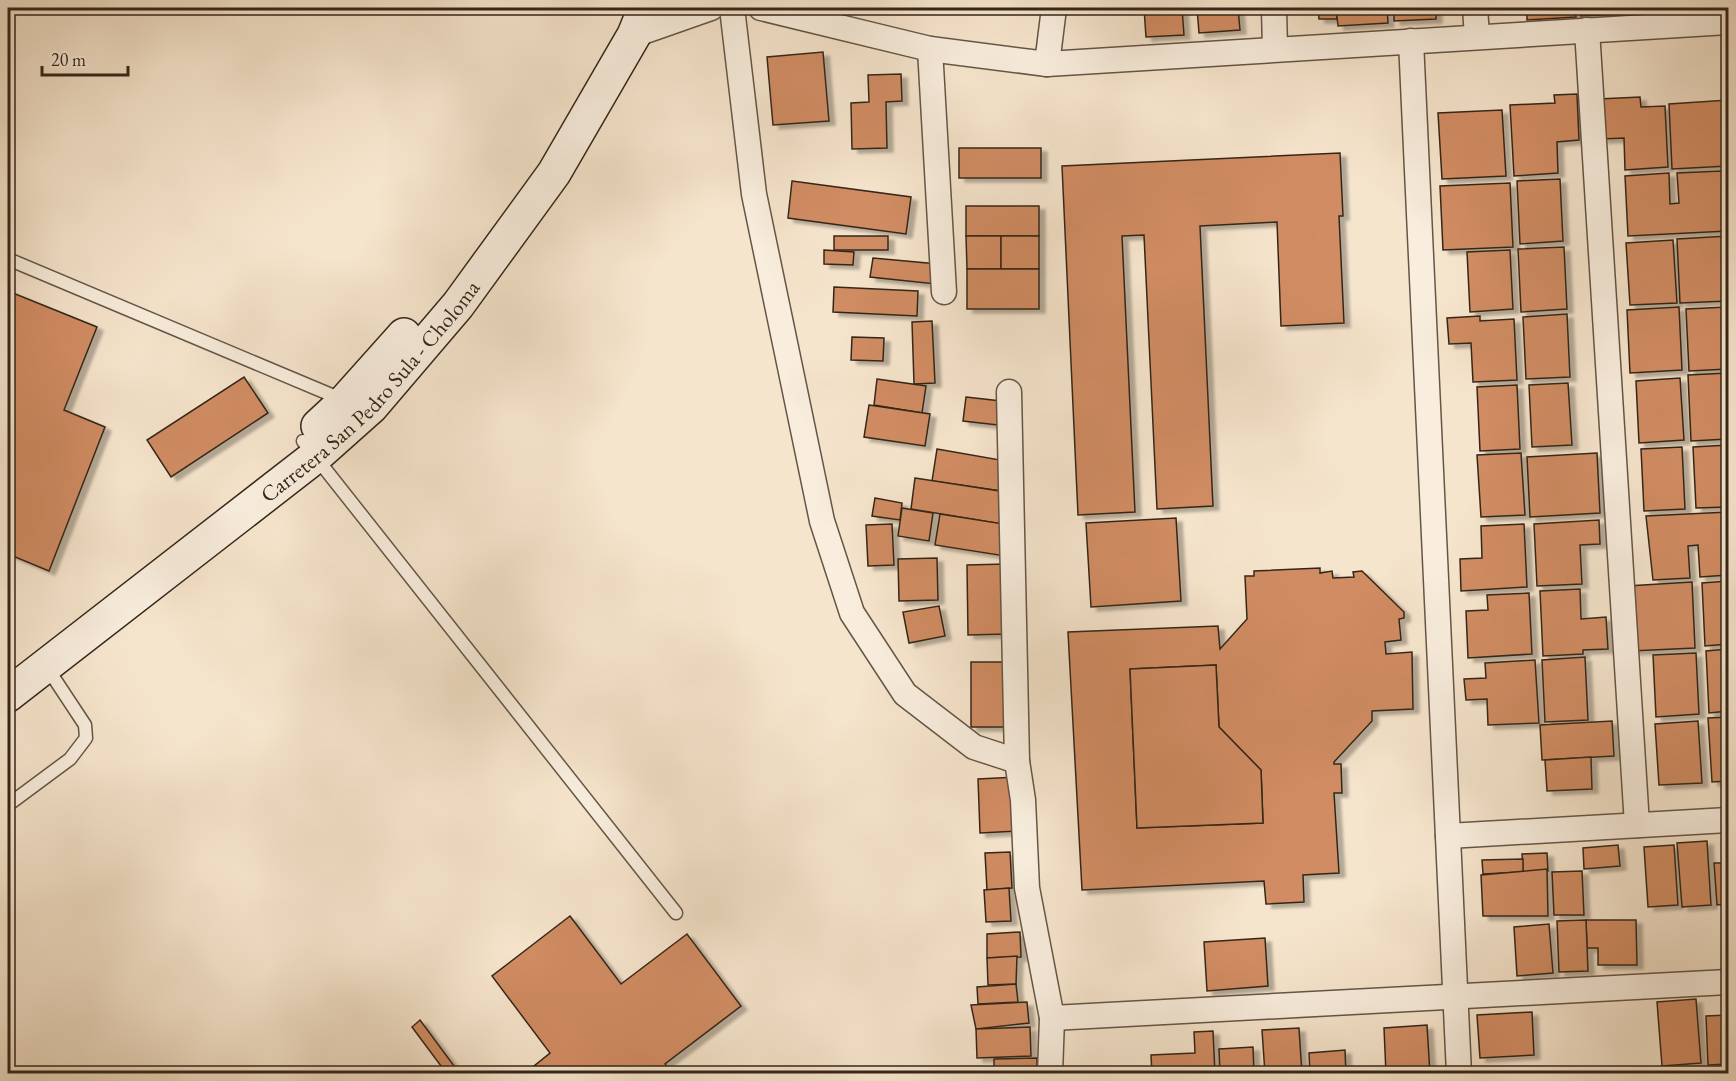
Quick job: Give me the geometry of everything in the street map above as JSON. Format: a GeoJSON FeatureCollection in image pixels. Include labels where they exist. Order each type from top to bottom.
{"type":"FeatureCollection","features":[{"type":"Feature","properties":{"kind":"main road","name":"Carretera San Pedro Sula - Choloma"},"geometry":{"type":"LineString","coordinates":[[8,695],[310,448],[458,305],[554,172],[634,17]]}},
{"type":"Feature","properties":{"kind":"main road","name":"Carretera San Pedro Sula - Choloma"},"geometry":{"type":"LineString","coordinates":[[8,669],[310,448]]}},
{"type":"Feature","properties":{"kind":"street"},"geometry":{"type":"LineString","coordinates":[[634,17],[711,8]]}},
{"type":"Feature","properties":{"kind":"street"},"geometry":{"type":"LineString","coordinates":[[732,8],[754,194],[822,521],[852,613],[905,694],[974,747],[1017,761]]}},
{"type":"Feature","properties":{"kind":"street"},"geometry":{"type":"LineString","coordinates":[[762,8],[930,49],[1047,64],[1587,30],[1662,16],[1728,22]]}},
{"type":"Feature","properties":{"kind":"street"},"geometry":{"type":"LineString","coordinates":[[1047,64],[1054,8]]}},
{"type":"Feature","properties":{"kind":"street"},"geometry":{"type":"LineString","coordinates":[[1274,8],[1275,49]]}},
{"type":"Feature","properties":{"kind":"street"},"geometry":{"type":"LineString","coordinates":[[1475,8],[1477,36]]}},
{"type":"Feature","properties":{"kind":"street"},"geometry":{"type":"LineString","coordinates":[[1587,30],[1636,825]]}},
{"type":"Feature","properties":{"kind":"street"},"geometry":{"type":"LineString","coordinates":[[1411,41],[1460,1074]]}},
{"type":"Feature","properties":{"kind":"street"},"geometry":{"type":"LineString","coordinates":[[930,49],[944,292]]}},
{"type":"Feature","properties":{"kind":"street"},"geometry":{"type":"LineString","coordinates":[[1009,392],[1017,761],[1023,800],[1027,888],[1052,1018],[1050,1074]]}},
{"type":"Feature","properties":{"kind":"street"},"geometry":{"type":"LineString","coordinates":[[1448,836],[1728,820]]}},
{"type":"Feature","properties":{"kind":"street"},"geometry":{"type":"LineString","coordinates":[[1052,1018],[1728,982]]}},
{"type":"Feature","properties":{"kind":"lane"},"geometry":{"type":"LineString","coordinates":[[8,259],[358,404]]}},
{"type":"Feature","properties":{"kind":"lane"},"geometry":{"type":"LineString","coordinates":[[310,448],[676,913]]}},
{"type":"Feature","properties":{"kind":"lane"},"geometry":{"type":"LineString","coordinates":[[8,803],[70,759],[86,738],[86,724],[45,666]]}},
{"type":"Feature","properties":{"kind":"building"},"geometry":{"type":"Polygon","coordinates":[[[1144,8],[1182,8],[1184,35],[1146,37],[1144,8]]]}},
{"type":"Feature","properties":{"kind":"building"},"geometry":{"type":"Polygon","coordinates":[[[1197,8],[1238,8],[1240,30],[1199,33],[1197,8]]]}},
{"type":"Feature","properties":{"kind":"building"},"geometry":{"type":"Polygon","coordinates":[[[1318,8],[1336,8],[1337,19],[1319,19],[1318,8]]]}},
{"type":"Feature","properties":{"kind":"building"},"geometry":{"type":"Polygon","coordinates":[[[1336,8],[1387,8],[1388,23],[1338,26],[1336,8]]]}},
{"type":"Feature","properties":{"kind":"building"},"geometry":{"type":"Polygon","coordinates":[[[1394,8],[1436,8],[1436,19],[1394,21],[1394,8]]]}},
{"type":"Feature","properties":{"kind":"building"},"geometry":{"type":"Polygon","coordinates":[[[1527,8],[1575,8],[1576,17],[1527,20],[1527,8]]]}},
{"type":"Feature","properties":{"kind":"building"},"geometry":{"type":"Polygon","coordinates":[[[1581,8],[1622,8],[1622,14],[1581,16],[1581,8]]]}},
{"type":"Feature","properties":{"kind":"building"},"geometry":{"type":"Polygon","coordinates":[[[1622,8],[1647,8],[1647,12],[1622,14],[1622,8]]]}},
{"type":"Feature","properties":{"kind":"building"},"geometry":{"type":"Polygon","coordinates":[[[823,52],[829,121],[773,125],[767,57],[823,52]]]}},
{"type":"Feature","properties":{"kind":"building"},"geometry":{"type":"Polygon","coordinates":[[[901,74],[902,101],[886,102],[887,148],[852,149],[851,103],[869,102],[868,75],[901,74]]]}},
{"type":"Feature","properties":{"kind":"building"},"geometry":{"type":"Polygon","coordinates":[[[1577,94],[1579,140],[1557,142],[1558,173],[1514,176],[1510,105],[1555,103],[1554,95],[1577,94]]]}},
{"type":"Feature","properties":{"kind":"building"},"geometry":{"type":"Polygon","coordinates":[[[1640,97],[1641,107],[1665,106],[1668,167],[1625,170],[1624,138],[1602,139],[1599,99],[1640,97]]]}},
{"type":"Feature","properties":{"kind":"building"},"geometry":{"type":"Polygon","coordinates":[[[1728,100],[1728,166],[1672,169],[1669,104],[1728,100]]]}},
{"type":"Feature","properties":{"kind":"building"},"geometry":{"type":"Polygon","coordinates":[[[1502,110],[1506,176],[1442,179],[1438,113],[1502,110]]]}},
{"type":"Feature","properties":{"kind":"building"},"geometry":{"type":"Polygon","coordinates":[[[959,148],[1041,148],[1041,178],[959,178],[959,148]]]}},
{"type":"Feature","properties":{"kind":"building"},"geometry":{"type":"Polygon","coordinates":[[[1340,153],[1343,216],[1339,216],[1344,323],[1281,326],[1277,222],[1200,226],[1213,506],[1157,509],[1144,235],[1122,236],[1135,512],[1078,515],[1062,166],[1340,153]]]}},
{"type":"Feature","properties":{"kind":"building"},"geometry":{"type":"Polygon","coordinates":[[[1722,171],[1724,200],[1728,200],[1728,231],[1628,236],[1625,176],[1669,173],[1670,204],[1679,203],[1677,173],[1722,171]]]}},
{"type":"Feature","properties":{"kind":"building"},"geometry":{"type":"Polygon","coordinates":[[[1560,179],[1563,241],[1520,244],[1517,181],[1560,179]]]}},
{"type":"Feature","properties":{"kind":"building"},"geometry":{"type":"Polygon","coordinates":[[[792,181],[911,197],[906,234],[788,218],[792,181]]]}},
{"type":"Feature","properties":{"kind":"building"},"geometry":{"type":"Polygon","coordinates":[[[1510,183],[1513,247],[1443,250],[1440,186],[1510,183]]]}},
{"type":"Feature","properties":{"kind":"building"},"geometry":{"type":"Polygon","coordinates":[[[966,206],[1039,206],[1039,236],[966,236],[966,206]]]}},
{"type":"Feature","properties":{"kind":"building"},"geometry":{"type":"Polygon","coordinates":[[[834,236],[888,236],[888,250],[834,250],[834,236]]]}},
{"type":"Feature","properties":{"kind":"building"},"geometry":{"type":"Polygon","coordinates":[[[966,236],[1001,236],[1001,269],[967,269],[966,236]]]}},
{"type":"Feature","properties":{"kind":"building"},"geometry":{"type":"Polygon","coordinates":[[[1001,236],[1039,236],[1039,269],[1001,269],[1001,236]]]}},
{"type":"Feature","properties":{"kind":"building"},"geometry":{"type":"Polygon","coordinates":[[[1728,236],[1728,301],[1680,303],[1677,239],[1728,236]]]}},
{"type":"Feature","properties":{"kind":"building"},"geometry":{"type":"Polygon","coordinates":[[[1673,240],[1677,303],[1630,305],[1626,243],[1673,240]]]}},
{"type":"Feature","properties":{"kind":"building"},"geometry":{"type":"Polygon","coordinates":[[[1564,247],[1567,309],[1521,312],[1518,249],[1564,247]]]}},
{"type":"Feature","properties":{"kind":"building"},"geometry":{"type":"Polygon","coordinates":[[[824,250],[854,252],[853,265],[824,264],[824,250]]]}},
{"type":"Feature","properties":{"kind":"building"},"geometry":{"type":"Polygon","coordinates":[[[1510,250],[1513,309],[1470,312],[1467,252],[1510,250]]]}},
{"type":"Feature","properties":{"kind":"building"},"geometry":{"type":"Polygon","coordinates":[[[873,258],[938,264],[936,284],[870,277],[873,258]]]}},
{"type":"Feature","properties":{"kind":"building"},"geometry":{"type":"Polygon","coordinates":[[[967,269],[1039,269],[1039,309],[967,309],[967,269]]]}},
{"type":"Feature","properties":{"kind":"building"},"geometry":{"type":"Polygon","coordinates":[[[834,287],[918,291],[917,316],[833,312],[834,287]]]}},
{"type":"Feature","properties":{"kind":"building"},"geometry":{"type":"Polygon","coordinates":[[[8,291],[97,327],[64,410],[105,427],[49,571],[8,554],[8,291]]]}},
{"type":"Feature","properties":{"kind":"building"},"geometry":{"type":"Polygon","coordinates":[[[1679,307],[1682,370],[1630,373],[1627,310],[1679,307]]]}},
{"type":"Feature","properties":{"kind":"building"},"geometry":{"type":"Polygon","coordinates":[[[1728,307],[1728,369],[1689,371],[1686,309],[1728,307]]]}},
{"type":"Feature","properties":{"kind":"building"},"geometry":{"type":"Polygon","coordinates":[[[1567,314],[1570,377],[1526,379],[1523,317],[1567,314]]]}},
{"type":"Feature","properties":{"kind":"building"},"geometry":{"type":"Polygon","coordinates":[[[1480,316],[1480,321],[1514,319],[1517,380],[1473,382],[1471,343],[1449,344],[1447,318],[1480,316]]]}},
{"type":"Feature","properties":{"kind":"building"},"geometry":{"type":"Polygon","coordinates":[[[932,321],[935,383],[914,384],[912,322],[932,321]]]}},
{"type":"Feature","properties":{"kind":"building"},"geometry":{"type":"Polygon","coordinates":[[[852,337],[884,338],[883,361],[851,360],[852,337]]]}},
{"type":"Feature","properties":{"kind":"building"},"geometry":{"type":"Polygon","coordinates":[[[1728,373],[1728,439],[1691,441],[1688,375],[1728,373]]]}},
{"type":"Feature","properties":{"kind":"building"},"geometry":{"type":"Polygon","coordinates":[[[244,377],[268,413],[171,477],[147,440],[244,377]]]}},
{"type":"Feature","properties":{"kind":"building"},"geometry":{"type":"Polygon","coordinates":[[[1680,378],[1684,440],[1639,443],[1636,381],[1680,378]]]}},
{"type":"Feature","properties":{"kind":"building"},"geometry":{"type":"Polygon","coordinates":[[[877,379],[926,386],[922,413],[874,405],[877,379]]]}},
{"type":"Feature","properties":{"kind":"building"},"geometry":{"type":"Polygon","coordinates":[[[1568,383],[1572,445],[1532,447],[1529,385],[1568,383]]]}},
{"type":"Feature","properties":{"kind":"building"},"geometry":{"type":"Polygon","coordinates":[[[1517,385],[1520,449],[1480,451],[1477,387],[1517,385]]]}},
{"type":"Feature","properties":{"kind":"building"},"geometry":{"type":"Polygon","coordinates":[[[966,397],[1001,401],[998,425],[963,421],[966,397]]]}},
{"type":"Feature","properties":{"kind":"building"},"geometry":{"type":"Polygon","coordinates":[[[869,405],[930,414],[925,446],[864,437],[869,405]]]}},
{"type":"Feature","properties":{"kind":"building"},"geometry":{"type":"Polygon","coordinates":[[[1728,445],[1728,507],[1696,508],[1693,447],[1728,445]]]}},
{"type":"Feature","properties":{"kind":"building"},"geometry":{"type":"Polygon","coordinates":[[[1682,447],[1685,509],[1644,511],[1641,449],[1682,447]]]}},
{"type":"Feature","properties":{"kind":"building"},"geometry":{"type":"Polygon","coordinates":[[[937,449],[1006,461],[1001,491],[932,481],[937,449]]]}},
{"type":"Feature","properties":{"kind":"building"},"geometry":{"type":"Polygon","coordinates":[[[1521,453],[1525,515],[1481,517],[1477,455],[1521,453]]]}},
{"type":"Feature","properties":{"kind":"building"},"geometry":{"type":"Polygon","coordinates":[[[1597,453],[1600,513],[1530,517],[1527,457],[1597,453]]]}},
{"type":"Feature","properties":{"kind":"building"},"geometry":{"type":"Polygon","coordinates":[[[915,478],[1006,492],[1002,524],[911,509],[915,478]]]}},
{"type":"Feature","properties":{"kind":"building"},"geometry":{"type":"Polygon","coordinates":[[[875,498],[902,503],[900,520],[872,516],[875,498]]]}},
{"type":"Feature","properties":{"kind":"building"},"geometry":{"type":"Polygon","coordinates":[[[902,508],[933,513],[929,541],[898,536],[902,508]]]}},
{"type":"Feature","properties":{"kind":"building"},"geometry":{"type":"Polygon","coordinates":[[[1728,512],[1728,575],[1700,577],[1698,545],[1688,546],[1690,578],[1653,580],[1646,516],[1728,512]]]}},
{"type":"Feature","properties":{"kind":"building"},"geometry":{"type":"Polygon","coordinates":[[[940,514],[1010,525],[1005,556],[935,545],[940,514]]]}},
{"type":"Feature","properties":{"kind":"building"},"geometry":{"type":"Polygon","coordinates":[[[1176,518],[1181,601],[1091,607],[1086,523],[1176,518]]]}},
{"type":"Feature","properties":{"kind":"building"},"geometry":{"type":"Polygon","coordinates":[[[1599,520],[1600,544],[1580,545],[1582,584],[1537,586],[1534,524],[1599,520]]]}},
{"type":"Feature","properties":{"kind":"building"},"geometry":{"type":"Polygon","coordinates":[[[892,524],[894,565],[868,566],[866,525],[892,524]]]}},
{"type":"Feature","properties":{"kind":"building"},"geometry":{"type":"Polygon","coordinates":[[[1524,524],[1527,587],[1461,591],[1460,559],[1482,558],[1481,526],[1524,524]]]}},
{"type":"Feature","properties":{"kind":"building"},"geometry":{"type":"Polygon","coordinates":[[[937,558],[938,600],[899,601],[898,559],[937,558]]]}},
{"type":"Feature","properties":{"kind":"building"},"geometry":{"type":"Polygon","coordinates":[[[1006,564],[1007,634],[968,635],[967,565],[1006,564]]]}},
{"type":"Feature","properties":{"kind":"building"},"geometry":{"type":"Polygon","coordinates":[[[1320,568],[1320,573],[1332,571],[1333,578],[1354,577],[1353,572],[1362,571],[1404,612],[1404,618],[1399,619],[1401,640],[1385,642],[1386,654],[1412,652],[1413,709],[1372,711],[1372,721],[1334,762],[1334,764],[1341,764],[1342,793],[1334,793],[1339,873],[1303,875],[1304,902],[1266,904],[1264,881],[1082,890],[1068,632],[1218,626],[1220,649],[1247,619],[1245,576],[1254,576],[1254,571],[1320,568]],[[1216,665],[1130,669],[1137,828],[1263,823],[1261,770],[1219,727],[1216,665]]]}},
{"type":"Feature","properties":{"kind":"building"},"geometry":{"type":"Polygon","coordinates":[[[1728,581],[1728,644],[1705,646],[1702,583],[1728,581]]]}},
{"type":"Feature","properties":{"kind":"building"},"geometry":{"type":"Polygon","coordinates":[[[1692,582],[1695,648],[1631,651],[1627,586],[1692,582]]]}},
{"type":"Feature","properties":{"kind":"building"},"geometry":{"type":"Polygon","coordinates":[[[1580,589],[1581,619],[1606,617],[1608,649],[1583,650],[1583,654],[1543,656],[1540,591],[1580,589]]]}},
{"type":"Feature","properties":{"kind":"building"},"geometry":{"type":"Polygon","coordinates":[[[1529,593],[1532,654],[1468,658],[1466,611],[1488,610],[1487,595],[1529,593]]]}},
{"type":"Feature","properties":{"kind":"building"},"geometry":{"type":"Polygon","coordinates":[[[939,606],[945,636],[909,643],[903,612],[939,606]]]}},
{"type":"Feature","properties":{"kind":"building"},"geometry":{"type":"Polygon","coordinates":[[[1728,649],[1728,711],[1709,713],[1706,651],[1728,649]]]}},
{"type":"Feature","properties":{"kind":"building"},"geometry":{"type":"Polygon","coordinates":[[[1696,653],[1699,714],[1656,717],[1653,655],[1696,653]]]}},
{"type":"Feature","properties":{"kind":"building"},"geometry":{"type":"Polygon","coordinates":[[[1585,657],[1588,720],[1545,722],[1542,660],[1585,657]]]}},
{"type":"Feature","properties":{"kind":"building"},"geometry":{"type":"Polygon","coordinates":[[[1535,660],[1539,723],[1488,725],[1487,699],[1466,700],[1464,679],[1486,678],[1485,663],[1535,660]]]}},
{"type":"Feature","properties":{"kind":"building"},"geometry":{"type":"Polygon","coordinates":[[[971,662],[1008,662],[1009,727],[971,727],[971,662]]]}},
{"type":"Feature","properties":{"kind":"building"},"geometry":{"type":"Polygon","coordinates":[[[1216,665],[1219,727],[1261,770],[1263,823],[1137,828],[1130,669],[1216,665]]]}},
{"type":"Feature","properties":{"kind":"building"},"geometry":{"type":"Polygon","coordinates":[[[1728,717],[1728,781],[1712,782],[1708,718],[1728,717]]]}},
{"type":"Feature","properties":{"kind":"building"},"geometry":{"type":"Polygon","coordinates":[[[1612,721],[1614,756],[1542,760],[1540,725],[1612,721]]]}},
{"type":"Feature","properties":{"kind":"building"},"geometry":{"type":"Polygon","coordinates":[[[1698,721],[1702,783],[1659,785],[1655,724],[1698,721]]]}},
{"type":"Feature","properties":{"kind":"building"},"geometry":{"type":"Polygon","coordinates":[[[1591,757],[1592,789],[1547,791],[1545,760],[1591,757]]]}},
{"type":"Feature","properties":{"kind":"building"},"geometry":{"type":"Polygon","coordinates":[[[1017,777],[1020,831],[980,833],[978,779],[1017,777]]]}},
{"type":"Feature","properties":{"kind":"building"},"geometry":{"type":"Polygon","coordinates":[[[1707,841],[1711,905],[1682,907],[1677,843],[1707,841]]]}},
{"type":"Feature","properties":{"kind":"building"},"geometry":{"type":"Polygon","coordinates":[[[1618,845],[1620,866],[1584,869],[1583,848],[1618,845]]]}},
{"type":"Feature","properties":{"kind":"building"},"geometry":{"type":"Polygon","coordinates":[[[1674,845],[1678,905],[1648,907],[1644,847],[1674,845]]]}},
{"type":"Feature","properties":{"kind":"building"},"geometry":{"type":"Polygon","coordinates":[[[1010,852],[1012,888],[987,890],[985,853],[1010,852]]]}},
{"type":"Feature","properties":{"kind":"building"},"geometry":{"type":"Polygon","coordinates":[[[1547,853],[1548,871],[1523,872],[1522,854],[1547,853]]]}},
{"type":"Feature","properties":{"kind":"building"},"geometry":{"type":"Polygon","coordinates":[[[1523,859],[1523,872],[1483,874],[1482,860],[1523,859]]]}},
{"type":"Feature","properties":{"kind":"building"},"geometry":{"type":"Polygon","coordinates":[[[1714,863],[1728,863],[1728,904],[1717,905],[1714,863]]]}},
{"type":"Feature","properties":{"kind":"building"},"geometry":{"type":"Polygon","coordinates":[[[1547,869],[1548,916],[1483,916],[1481,875],[1547,869]]]}},
{"type":"Feature","properties":{"kind":"building"},"geometry":{"type":"Polygon","coordinates":[[[1582,871],[1584,915],[1554,915],[1552,872],[1582,871]]]}},
{"type":"Feature","properties":{"kind":"building"},"geometry":{"type":"Polygon","coordinates":[[[1009,888],[1011,921],[986,922],[984,890],[1009,888]]]}},
{"type":"Feature","properties":{"kind":"building"},"geometry":{"type":"Polygon","coordinates":[[[570,916],[621,984],[687,934],[741,1006],[665,1064],[673,1074],[524,1074],[550,1053],[492,976],[570,916]]]}},
{"type":"Feature","properties":{"kind":"building"},"geometry":{"type":"Polygon","coordinates":[[[1586,920],[1636,920],[1637,965],[1598,965],[1598,948],[1587,948],[1586,920]]]}},
{"type":"Feature","properties":{"kind":"building"},"geometry":{"type":"Polygon","coordinates":[[[1586,920],[1588,971],[1559,972],[1557,921],[1586,920]]]}},
{"type":"Feature","properties":{"kind":"building"},"geometry":{"type":"Polygon","coordinates":[[[1549,924],[1553,973],[1517,976],[1514,927],[1549,924]]]}},
{"type":"Feature","properties":{"kind":"building"},"geometry":{"type":"Polygon","coordinates":[[[1020,932],[1021,957],[987,958],[987,934],[1020,932]]]}},
{"type":"Feature","properties":{"kind":"building"},"geometry":{"type":"Polygon","coordinates":[[[1265,938],[1268,986],[1207,991],[1204,942],[1265,938]]]}},
{"type":"Feature","properties":{"kind":"building"},"geometry":{"type":"Polygon","coordinates":[[[1017,956],[1016,984],[988,985],[987,958],[1017,956]]]}},
{"type":"Feature","properties":{"kind":"building"},"geometry":{"type":"Polygon","coordinates":[[[1016,984],[1018,1002],[978,1004],[977,987],[1016,984]]]}},
{"type":"Feature","properties":{"kind":"building"},"geometry":{"type":"Polygon","coordinates":[[[1696,999],[1701,1063],[1662,1066],[1657,1002],[1696,999]]]}},
{"type":"Feature","properties":{"kind":"building"},"geometry":{"type":"Polygon","coordinates":[[[1027,1002],[1029,1023],[976,1029],[971,1005],[1027,1002]]]}},
{"type":"Feature","properties":{"kind":"building"},"geometry":{"type":"Polygon","coordinates":[[[1532,1012],[1534,1055],[1480,1058],[1477,1015],[1532,1012]]]}},
{"type":"Feature","properties":{"kind":"building"},"geometry":{"type":"Polygon","coordinates":[[[1728,1015],[1728,1064],[1708,1065],[1706,1016],[1728,1015]]]}},
{"type":"Feature","properties":{"kind":"building"},"geometry":{"type":"Polygon","coordinates":[[[420,1020],[460,1074],[447,1074],[412,1027],[420,1020]]]}},
{"type":"Feature","properties":{"kind":"building"},"geometry":{"type":"Polygon","coordinates":[[[1427,1025],[1430,1074],[1386,1074],[1384,1028],[1427,1025]]]}},
{"type":"Feature","properties":{"kind":"building"},"geometry":{"type":"Polygon","coordinates":[[[1030,1027],[1031,1056],[977,1058],[976,1029],[1030,1027]]]}},
{"type":"Feature","properties":{"kind":"building"},"geometry":{"type":"Polygon","coordinates":[[[1299,1028],[1302,1074],[1265,1074],[1262,1030],[1299,1028]]]}},
{"type":"Feature","properties":{"kind":"building"},"geometry":{"type":"Polygon","coordinates":[[[1213,1031],[1215,1074],[1152,1074],[1151,1055],[1195,1053],[1194,1032],[1213,1031]]]}},
{"type":"Feature","properties":{"kind":"building"},"geometry":{"type":"Polygon","coordinates":[[[1253,1047],[1254,1074],[1220,1074],[1219,1049],[1253,1047]]]}},
{"type":"Feature","properties":{"kind":"building"},"geometry":{"type":"Polygon","coordinates":[[[1345,1050],[1346,1074],[1310,1074],[1309,1053],[1345,1050]]]}},
{"type":"Feature","properties":{"kind":"building"},"geometry":{"type":"Polygon","coordinates":[[[1037,1058],[1037,1074],[994,1074],[994,1059],[1037,1058]]]}}]}
